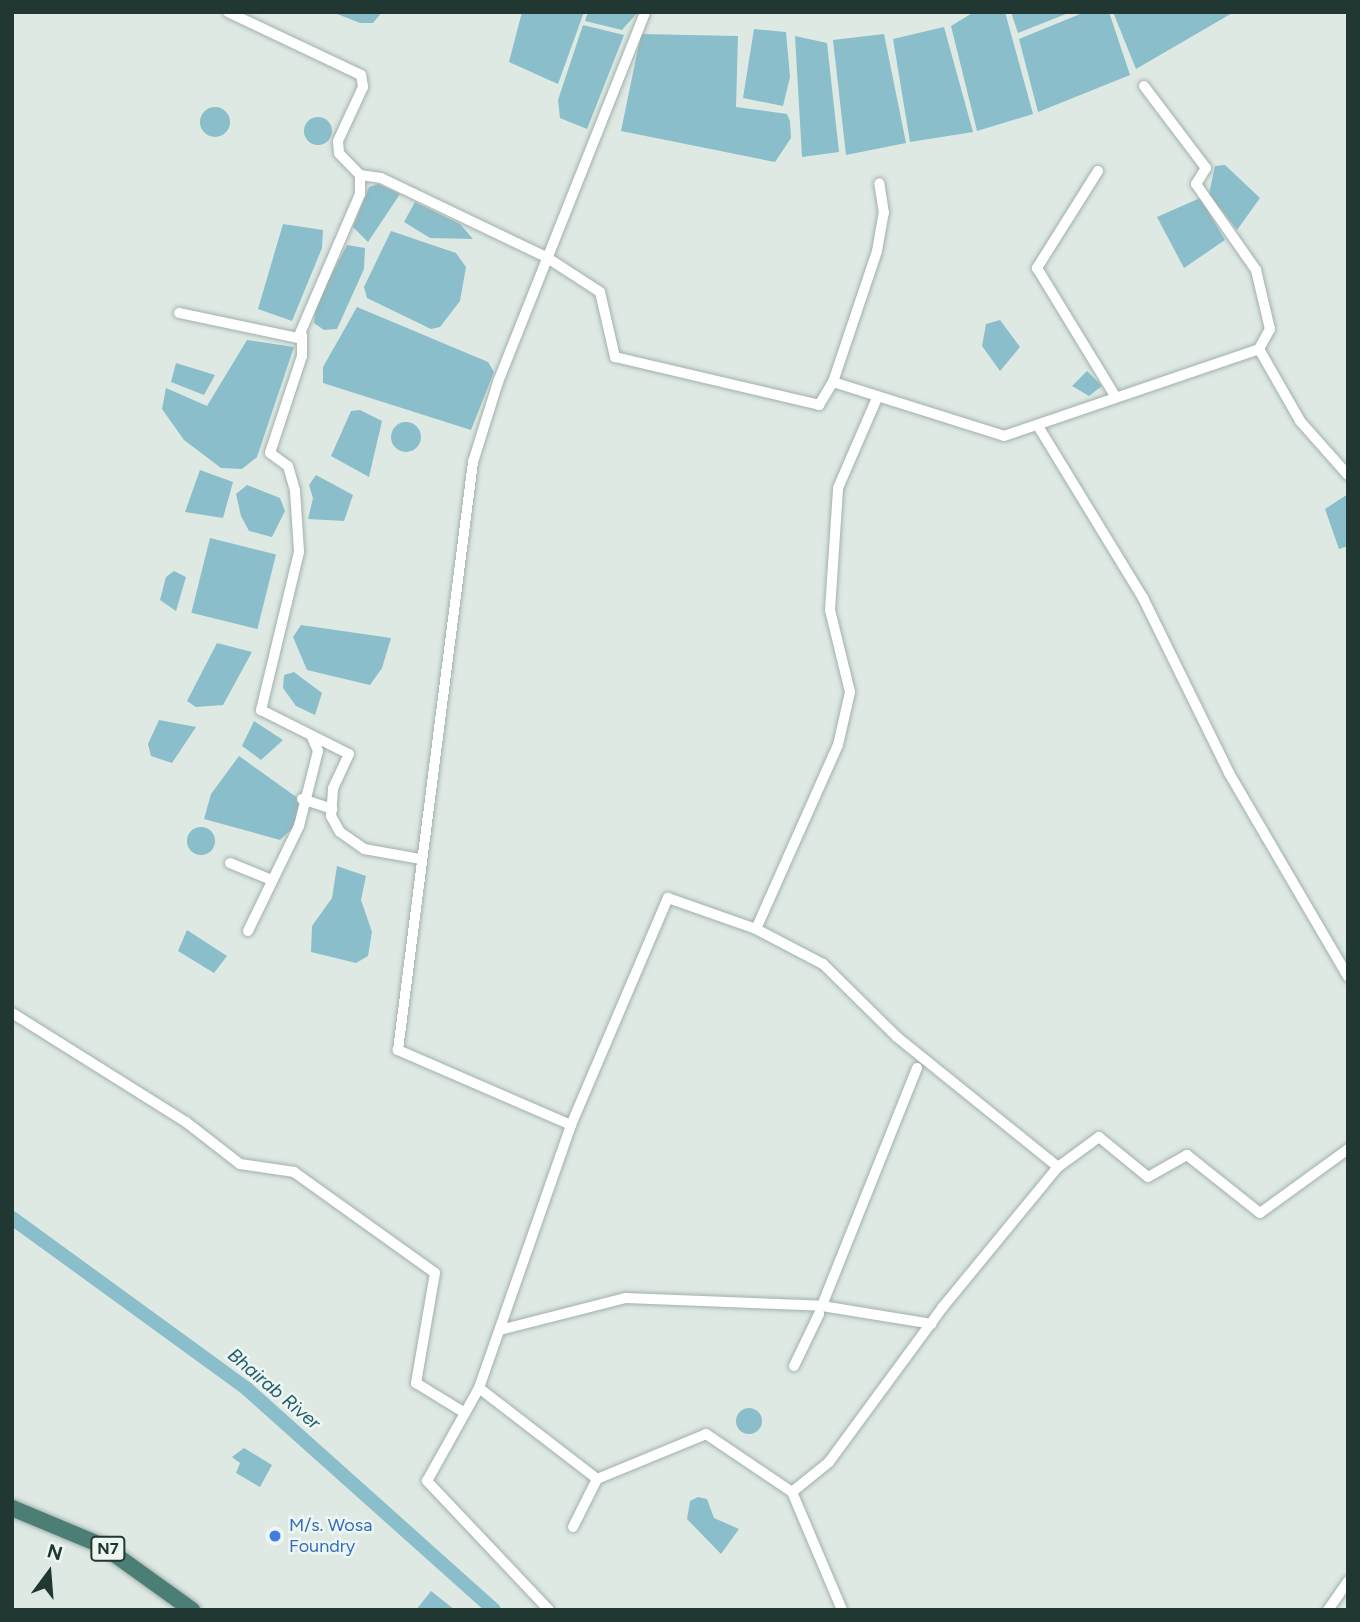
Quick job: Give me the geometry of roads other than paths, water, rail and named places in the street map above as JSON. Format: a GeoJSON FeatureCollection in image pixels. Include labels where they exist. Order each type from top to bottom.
{"type":"FeatureCollection","features":[{"type":"Feature","properties":{"kind":"highway","name":"N7"},"geometry":{"type":"LineString","coordinates":[[12,1508],[103,1546],[192,1610]]}},
{"type":"Feature","properties":{"kind":"street"},"geometry":{"type":"LineString","coordinates":[[228,12],[361,75],[363,87],[338,141],[339,153],[360,175],[381,178],[546,257],[600,292],[615,357],[820,405],[833,383],[877,251],[884,214],[879,183]]}},
{"type":"Feature","properties":{"kind":"street"},"geometry":{"type":"LineString","coordinates":[[571,1125],[398,1050],[474,462],[546,257],[645,12]]}},
{"type":"Feature","properties":{"kind":"street"},"geometry":{"type":"LineString","coordinates":[[833,383],[876,400],[1004,436],[1038,426],[1114,394],[1259,349],[1270,329],[1256,270],[1196,184],[1206,169],[1143,86]]}},
{"type":"Feature","properties":{"kind":"street"},"geometry":{"type":"LineString","coordinates":[[1097,171],[1037,268],[1114,394]]}},
{"type":"Feature","properties":{"kind":"street"},"geometry":{"type":"LineString","coordinates":[[360,175],[360,194],[302,335],[302,356],[270,453],[288,466],[295,491],[299,552],[261,710],[349,754],[332,809],[340,832],[364,849],[421,859]]}},
{"type":"Feature","properties":{"kind":"street"},"geometry":{"type":"LineString","coordinates":[[179,313],[292,338],[302,335]]}},
{"type":"Feature","properties":{"kind":"street"},"geometry":{"type":"LineString","coordinates":[[1259,349],[1300,421],[1348,475]]}},
{"type":"Feature","properties":{"kind":"street"},"geometry":{"type":"LineString","coordinates":[[756,929],[841,732],[850,692],[830,610],[838,488],[876,400]]}},
{"type":"Feature","properties":{"kind":"street"},"geometry":{"type":"LineString","coordinates":[[1038,426],[1143,598],[1229,773],[1348,977]]}},
{"type":"Feature","properties":{"kind":"street"},"geometry":{"type":"LineString","coordinates":[[248,931],[269,879],[299,826],[302,799],[318,751],[312,737]]}},
{"type":"Feature","properties":{"kind":"street"},"geometry":{"type":"LineString","coordinates":[[302,799],[332,809]]}},
{"type":"Feature","properties":{"kind":"street"},"geometry":{"type":"LineString","coordinates":[[230,863],[269,879]]}},
{"type":"Feature","properties":{"kind":"street"},"geometry":{"type":"LineString","coordinates":[[549,1610],[427,1480],[480,1388],[571,1125],[616,1032],[667,898],[756,929],[823,964],[897,1037],[1058,1167]]}},
{"type":"Feature","properties":{"kind":"street"},"geometry":{"type":"LineString","coordinates":[[12,1013],[186,1122],[240,1164],[293,1172],[435,1273],[416,1383],[465,1413]]}},
{"type":"Feature","properties":{"kind":"street"},"geometry":{"type":"LineString","coordinates":[[794,1366],[820,1310],[917,1068]]}},
{"type":"Feature","properties":{"kind":"street"},"geometry":{"type":"LineString","coordinates":[[792,1492],[829,1462],[932,1324],[1058,1167],[1099,1137],[1148,1177],[1187,1155],[1260,1213],[1348,1149]]}},
{"type":"Feature","properties":{"kind":"street"},"geometry":{"type":"LineString","coordinates":[[500,1330],[625,1298],[820,1310],[932,1324]]}},
{"type":"Feature","properties":{"kind":"street"},"geometry":{"type":"LineString","coordinates":[[480,1388],[597,1479]]}},
{"type":"Feature","properties":{"kind":"street"},"geometry":{"type":"LineString","coordinates":[[573,1527],[597,1479],[706,1434],[792,1492],[842,1610]]}},
{"type":"Feature","properties":{"kind":"street"},"geometry":{"type":"LineString","coordinates":[[1328,1610],[1348,1581]]}},
{"type":"Feature","properties":{"kind":"water"},"geometry":{"type":"Polygon","coordinates":[[[332,12],[382,12],[373,23],[360,23],[332,12]]]}},
{"type":"Feature","properties":{"kind":"water"},"geometry":{"type":"Polygon","coordinates":[[[522,12],[584,12],[558,84],[509,62],[522,12]]]}},
{"type":"Feature","properties":{"kind":"water"},"geometry":{"type":"Polygon","coordinates":[[[588,12],[638,12],[622,30],[585,21],[588,12]]]}},
{"type":"Feature","properties":{"kind":"water"},"geometry":{"type":"Polygon","coordinates":[[[974,12],[1005,12],[1033,114],[977,131],[951,26],[974,12]]]}},
{"type":"Feature","properties":{"kind":"water"},"geometry":{"type":"Polygon","coordinates":[[[1011,12],[1071,12],[1018,33],[1011,12]]]}},
{"type":"Feature","properties":{"kind":"water"},"geometry":{"type":"Polygon","coordinates":[[[1085,12],[1109,12],[1130,75],[1038,112],[1019,39],[1085,12]]]}},
{"type":"Feature","properties":{"kind":"water"},"geometry":{"type":"Polygon","coordinates":[[[1113,12],[1234,12],[1136,69],[1113,12]]]}},
{"type":"Feature","properties":{"kind":"water"},"geometry":{"type":"Polygon","coordinates":[[[583,25],[624,35],[587,129],[560,118],[558,100],[583,25]]]}},
{"type":"Feature","properties":{"kind":"water"},"geometry":{"type":"Polygon","coordinates":[[[944,27],[973,132],[910,142],[893,39],[944,27]]]}},
{"type":"Feature","properties":{"kind":"water"},"geometry":{"type":"Polygon","coordinates":[[[754,29],[786,32],[790,77],[783,106],[743,98],[754,29]]]}},
{"type":"Feature","properties":{"kind":"water"},"geometry":{"type":"Polygon","coordinates":[[[641,34],[738,36],[736,107],[787,114],[790,121],[791,138],[775,162],[621,131],[641,34]]]}},
{"type":"Feature","properties":{"kind":"water"},"geometry":{"type":"Polygon","coordinates":[[[884,34],[906,143],[846,155],[833,40],[884,34]]]}},
{"type":"Feature","properties":{"kind":"water"},"geometry":{"type":"Polygon","coordinates":[[[795,36],[827,43],[839,152],[802,157],[795,36]]]}},
{"type":"Feature","properties":{"kind":"water"},"geometry":{"type":"Polygon","coordinates":[[[215,107],[226,111],[230,122],[226,133],[215,137],[204,133],[200,122],[204,111],[215,107]]]}},
{"type":"Feature","properties":{"kind":"water"},"geometry":{"type":"Polygon","coordinates":[[[318,117],[328,121],[332,131],[328,141],[318,145],[308,141],[304,131],[308,121],[318,117]]]}},
{"type":"Feature","properties":{"kind":"water"},"geometry":{"type":"Polygon","coordinates":[[[1225,165],[1260,198],[1237,230],[1209,194],[1215,166],[1225,165]]]}},
{"type":"Feature","properties":{"kind":"water"},"geometry":{"type":"Polygon","coordinates":[[[378,184],[400,194],[368,242],[353,227],[369,187],[378,184]]]}},
{"type":"Feature","properties":{"kind":"water"},"geometry":{"type":"Polygon","coordinates":[[[1200,198],[1225,240],[1184,268],[1157,217],[1200,198]]]}},
{"type":"Feature","properties":{"kind":"water"},"geometry":{"type":"Polygon","coordinates":[[[415,202],[460,224],[473,239],[430,238],[404,222],[415,202]]]}},
{"type":"Feature","properties":{"kind":"water"},"geometry":{"type":"Polygon","coordinates":[[[283,224],[323,230],[322,248],[292,321],[258,309],[283,224]]]}},
{"type":"Feature","properties":{"kind":"water"},"geometry":{"type":"Polygon","coordinates":[[[391,231],[456,253],[466,267],[460,301],[440,327],[431,329],[367,298],[364,287],[391,231]]]}},
{"type":"Feature","properties":{"kind":"water"},"geometry":{"type":"Polygon","coordinates":[[[347,245],[365,248],[364,269],[337,329],[324,330],[314,323],[316,304],[347,245]]]}},
{"type":"Feature","properties":{"kind":"water"},"geometry":{"type":"Polygon","coordinates":[[[357,307],[488,362],[494,372],[471,430],[323,383],[323,367],[357,307]]]}},
{"type":"Feature","properties":{"kind":"water"},"geometry":{"type":"Polygon","coordinates":[[[1000,320],[1020,347],[1000,371],[982,346],[986,324],[1000,320]]]}},
{"type":"Feature","properties":{"kind":"water"},"geometry":{"type":"Polygon","coordinates":[[[247,340],[294,347],[257,457],[242,469],[221,468],[184,440],[162,409],[166,388],[207,406],[247,340]]]}},
{"type":"Feature","properties":{"kind":"water"},"geometry":{"type":"Polygon","coordinates":[[[176,363],[215,375],[204,395],[171,382],[176,363]]]}},
{"type":"Feature","properties":{"kind":"water"},"geometry":{"type":"Polygon","coordinates":[[[1087,371],[1102,386],[1089,396],[1072,386],[1087,371]]]}},
{"type":"Feature","properties":{"kind":"water"},"geometry":{"type":"Polygon","coordinates":[[[360,410],[382,421],[369,477],[331,456],[351,411],[360,410]]]}},
{"type":"Feature","properties":{"kind":"water"},"geometry":{"type":"Polygon","coordinates":[[[406,422],[417,426],[421,437],[417,448],[406,452],[395,448],[391,437],[395,426],[406,422]]]}},
{"type":"Feature","properties":{"kind":"water"},"geometry":{"type":"Polygon","coordinates":[[[200,470],[233,482],[223,518],[185,512],[200,470]]]}},
{"type":"Feature","properties":{"kind":"water"},"geometry":{"type":"Polygon","coordinates":[[[316,475],[353,495],[344,521],[308,519],[313,498],[309,485],[316,475]]]}},
{"type":"Feature","properties":{"kind":"water"},"geometry":{"type":"Polygon","coordinates":[[[247,485],[280,498],[285,511],[272,537],[249,531],[241,516],[236,494],[247,485]]]}},
{"type":"Feature","properties":{"kind":"water"},"geometry":{"type":"Polygon","coordinates":[[[1348,494],[1348,546],[1339,549],[1325,509],[1348,494]]]}},
{"type":"Feature","properties":{"kind":"water"},"geometry":{"type":"Polygon","coordinates":[[[210,538],[276,554],[257,629],[191,613],[210,538]]]}},
{"type":"Feature","properties":{"kind":"water"},"geometry":{"type":"Polygon","coordinates":[[[174,571],[186,577],[176,611],[160,600],[166,577],[174,571]]]}},
{"type":"Feature","properties":{"kind":"water"},"geometry":{"type":"Polygon","coordinates":[[[301,625],[391,638],[382,668],[370,685],[307,670],[293,637],[301,625]]]}},
{"type":"Feature","properties":{"kind":"water"},"geometry":{"type":"Polygon","coordinates":[[[217,643],[252,652],[223,705],[196,707],[187,701],[217,643]]]}},
{"type":"Feature","properties":{"kind":"water"},"geometry":{"type":"Polygon","coordinates":[[[294,672],[322,693],[315,715],[296,706],[283,688],[284,675],[294,672]]]}},
{"type":"Feature","properties":{"kind":"water"},"geometry":{"type":"Polygon","coordinates":[[[159,720],[196,727],[172,763],[151,756],[148,744],[159,720]]]}},
{"type":"Feature","properties":{"kind":"water"},"geometry":{"type":"Polygon","coordinates":[[[254,721],[283,740],[261,760],[242,746],[254,721]]]}},
{"type":"Feature","properties":{"kind":"water"},"geometry":{"type":"Polygon","coordinates":[[[239,756],[299,799],[297,824],[280,840],[204,819],[211,794],[239,756]]]}},
{"type":"Feature","properties":{"kind":"water"},"geometry":{"type":"Polygon","coordinates":[[[201,827],[211,831],[215,841],[211,851],[201,855],[191,851],[187,841],[191,831],[201,827]]]}},
{"type":"Feature","properties":{"kind":"water"},"geometry":{"type":"Polygon","coordinates":[[[337,866],[366,876],[361,900],[372,932],[368,956],[356,963],[311,952],[312,926],[332,898],[337,866]]]}},
{"type":"Feature","properties":{"kind":"water"},"geometry":{"type":"Polygon","coordinates":[[[187,930],[227,956],[214,973],[178,951],[187,930]]]}},
{"type":"Feature","properties":{"kind":"water"},"geometry":{"type":"Polygon","coordinates":[[[749,1408],[758,1412],[762,1421],[758,1430],[749,1434],[740,1430],[736,1421],[740,1412],[749,1408]]]}},
{"type":"Feature","properties":{"kind":"water"},"geometry":{"type":"Polygon","coordinates":[[[244,1448],[272,1465],[260,1487],[236,1473],[240,1463],[232,1457],[244,1448]]]}},
{"type":"Feature","properties":{"kind":"water"},"geometry":{"type":"Polygon","coordinates":[[[698,1497],[707,1499],[714,1518],[739,1529],[721,1554],[687,1519],[690,1501],[698,1497]]]}},
{"type":"Feature","properties":{"kind":"water"},"geometry":{"type":"Polygon","coordinates":[[[431,1591],[455,1610],[416,1610],[431,1591]]]}},
{"type":"Feature","properties":{"kind":"waterway","name":"Bhairab River"},"geometry":{"type":"LineString","coordinates":[[12,1218],[247,1389],[494,1610]]}},
{"type":"Feature","properties":{"kind":"place","name":"M/s. Wosa Foundry"},"geometry":{"type":"Point","coordinates":[275,1536]}}]}
